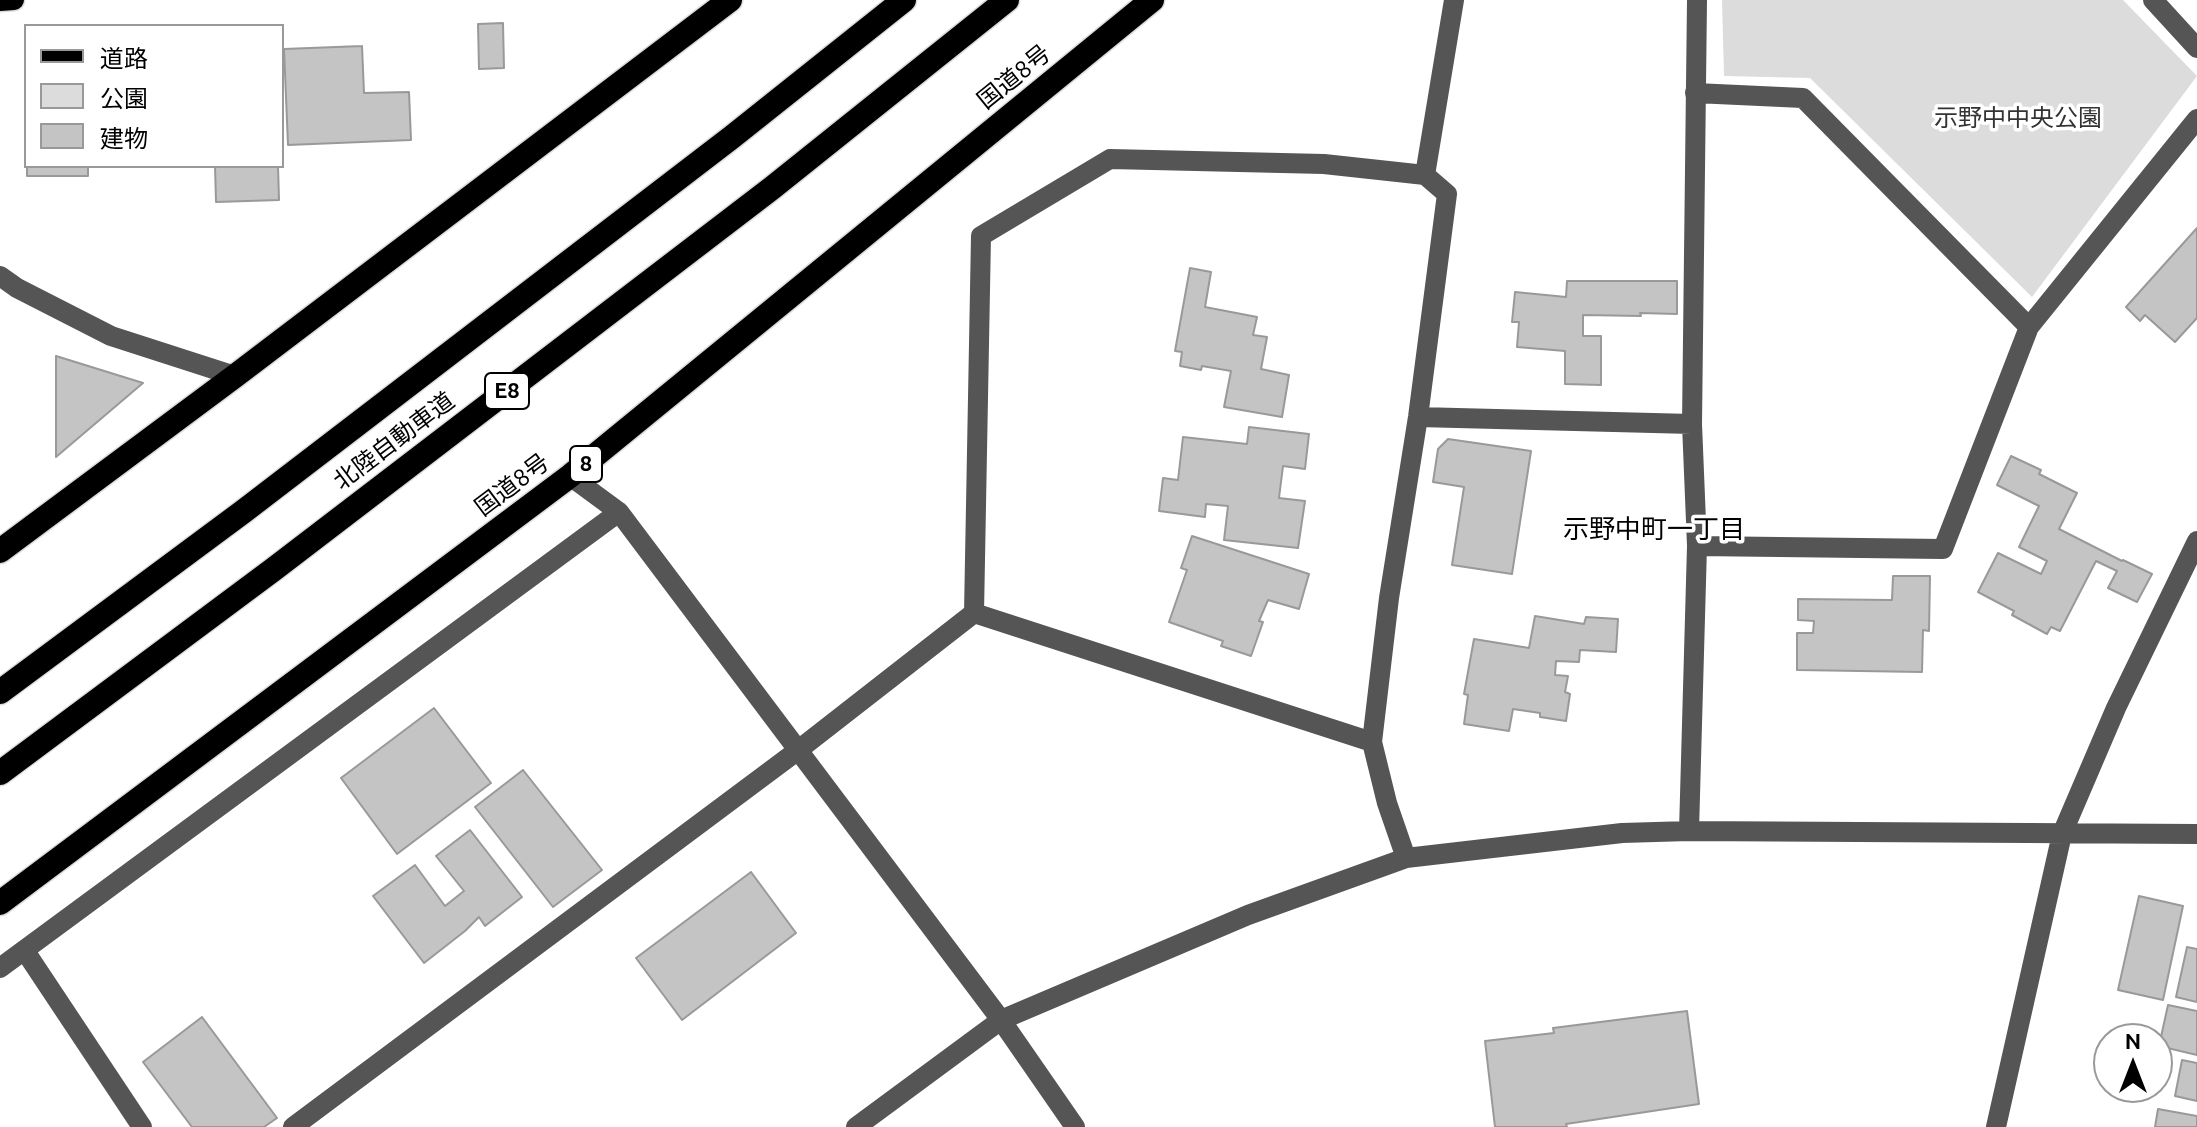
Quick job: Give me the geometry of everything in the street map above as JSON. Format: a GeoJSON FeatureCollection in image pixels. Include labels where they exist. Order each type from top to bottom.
{"type":"FeatureCollection","features":[{"type":"Feature","properties":{"kind":"highway"},"geometry":{"type":"LineString","coordinates":[[0,551],[730,0]]}},
{"type":"Feature","properties":{"kind":"highway","name":"北陸自動車道"},"geometry":{"type":"LineString","coordinates":[[0,692],[244,511],[682,176],[904,0]]}},
{"type":"Feature","properties":{"kind":"highway","name":"北陸自動車道"},"geometry":{"type":"LineString","coordinates":[[0,773],[274,569],[772,188],[1007,0]]}},
{"type":"Feature","properties":{"kind":"highway","name":"国道8号"},"geometry":{"type":"LineString","coordinates":[[0,903],[570,476],[1152,0]]}},
{"type":"Feature","properties":{"kind":"main road"},"geometry":{"type":"LineString","coordinates":[[0,1],[14,0]]}},
{"type":"Feature","properties":{"kind":"street"},"geometry":{"type":"LineString","coordinates":[[1425,175],[1454,0]]}},
{"type":"Feature","properties":{"kind":"street"},"geometry":{"type":"LineString","coordinates":[[1689,831],[1697,546],[1692,424],[1697,0]]}},
{"type":"Feature","properties":{"kind":"street"},"geometry":{"type":"LineString","coordinates":[[2153,0],[2197,48]]}},
{"type":"Feature","properties":{"kind":"street"},"geometry":{"type":"LineString","coordinates":[[1695,93],[1803,98],[2029,327]]}},
{"type":"Feature","properties":{"kind":"street"},"geometry":{"type":"LineString","coordinates":[[1697,546],[1943,549],[2029,327],[2197,119]]}},
{"type":"Feature","properties":{"kind":"street"},"geometry":{"type":"LineString","coordinates":[[974,613],[981,236],[1110,159],[1324,164],[1425,175],[1447,194],[1418,417],[1389,598],[1372,742],[1387,803],[1406,858]]}},
{"type":"Feature","properties":{"kind":"street"},"geometry":{"type":"LineString","coordinates":[[0,276],[17,288],[111,336],[235,376]]}},
{"type":"Feature","properties":{"kind":"street"},"geometry":{"type":"LineString","coordinates":[[1418,417],[1692,424]]}},
{"type":"Feature","properties":{"kind":"street"},"geometry":{"type":"LineString","coordinates":[[570,476],[619,512],[1001,1020],[1075,1127]]}},
{"type":"Feature","properties":{"kind":"street"},"geometry":{"type":"LineString","coordinates":[[0,968],[619,512]]}},
{"type":"Feature","properties":{"kind":"street"},"geometry":{"type":"LineString","coordinates":[[1996,1127],[2062,834],[2116,708],[2197,541]]}},
{"type":"Feature","properties":{"kind":"street"},"geometry":{"type":"LineString","coordinates":[[974,613],[1372,742]]}},
{"type":"Feature","properties":{"kind":"street"},"geometry":{"type":"LineString","coordinates":[[293,1127],[797,751],[974,613]]}},
{"type":"Feature","properties":{"kind":"street"},"geometry":{"type":"LineString","coordinates":[[856,1127],[1001,1020],[1248,915],[1406,858],[1622,833],[2197,834]]}},
{"type":"Feature","properties":{"kind":"street"},"geometry":{"type":"LineString","coordinates":[[25,951],[142,1127]]}},
{"type":"Feature","properties":{"kind":"green space","name":"示野中中央公園"},"geometry":{"type":"Polygon","coordinates":[[[1722,0],[2123,0],[2197,76],[2032,297],[1810,78],[1724,76],[1722,0]]]}},
{"type":"Feature","properties":{"kind":"building"},"geometry":{"type":"Polygon","coordinates":[[[503,23],[504,68],[479,69],[478,24],[503,23]]]}},
{"type":"Feature","properties":{"kind":"building"},"geometry":{"type":"Polygon","coordinates":[[[362,46],[364,93],[409,92],[411,140],[288,145],[284,49],[362,46]]]}},
{"type":"Feature","properties":{"kind":"building"},"geometry":{"type":"Polygon","coordinates":[[[27,168],[88,168],[88,176],[27,176],[27,168]]]}},
{"type":"Feature","properties":{"kind":"building"},"geometry":{"type":"Polygon","coordinates":[[[215,168],[278,168],[279,200],[216,202],[215,168]]]}},
{"type":"Feature","properties":{"kind":"building"},"geometry":{"type":"Polygon","coordinates":[[[2197,228],[2197,318],[2175,342],[2145,315],[2140,321],[2126,307],[2197,228]]]}},
{"type":"Feature","properties":{"kind":"building"},"geometry":{"type":"Polygon","coordinates":[[[1190,268],[1211,272],[1205,307],[1257,317],[1253,335],[1267,337],[1261,369],[1289,375],[1282,417],[1224,407],[1231,371],[1180,366],[1182,352],[1175,351],[1190,268]]]}},
{"type":"Feature","properties":{"kind":"building"},"geometry":{"type":"Polygon","coordinates":[[[1567,281],[1677,281],[1677,314],[1583,315],[1583,336],[1601,336],[1601,385],[1565,384],[1565,351],[1517,347],[1519,322],[1512,322],[1515,292],[1566,297],[1567,281]]]}},
{"type":"Feature","properties":{"kind":"building"},"geometry":{"type":"Polygon","coordinates":[[[56,356],[143,383],[56,457],[56,356]]]}},
{"type":"Feature","properties":{"kind":"building"},"geometry":{"type":"Polygon","coordinates":[[[1249,427],[1309,434],[1305,469],[1283,466],[1279,498],[1305,501],[1298,548],[1224,540],[1228,506],[1206,504],[1205,517],[1159,511],[1163,478],[1178,480],[1183,437],[1247,444],[1249,427]]]}},
{"type":"Feature","properties":{"kind":"building"},"geometry":{"type":"Polygon","coordinates":[[[1448,439],[1531,451],[1512,574],[1452,565],[1464,487],[1433,482],[1438,449],[1448,439]]]}},
{"type":"Feature","properties":{"kind":"building"},"geometry":{"type":"Polygon","coordinates":[[[2011,456],[2041,470],[2039,474],[2077,493],[2059,529],[2152,574],[2137,602],[2108,588],[2117,571],[2096,561],[2060,631],[2051,627],[2047,634],[2012,615],[2014,611],[1978,592],[1998,553],[2041,574],[2047,561],[2019,547],[2039,506],[1997,485],[2011,456]]]}},
{"type":"Feature","properties":{"kind":"building"},"geometry":{"type":"Polygon","coordinates":[[[1192,536],[1309,574],[1299,609],[1268,600],[1259,621],[1263,622],[1251,656],[1221,646],[1223,641],[1169,622],[1187,570],[1181,568],[1192,536]]]}},
{"type":"Feature","properties":{"kind":"building"},"geometry":{"type":"Polygon","coordinates":[[[1893,576],[1930,576],[1929,631],[1923,630],[1922,672],[1797,670],[1797,633],[1813,633],[1814,621],[1798,620],[1798,599],[1892,600],[1893,576]]]}},
{"type":"Feature","properties":{"kind":"building"},"geometry":{"type":"Polygon","coordinates":[[[1535,616],[1584,624],[1586,617],[1618,619],[1616,652],[1580,650],[1579,662],[1556,661],[1555,675],[1568,676],[1565,692],[1570,694],[1566,721],[1513,709],[1509,731],[1464,724],[1468,695],[1464,694],[1474,639],[1529,648],[1535,616]]]}},
{"type":"Feature","properties":{"kind":"building"},"geometry":{"type":"Polygon","coordinates":[[[434,708],[491,783],[397,854],[341,778],[434,708]]]}},
{"type":"Feature","properties":{"kind":"building"},"geometry":{"type":"Polygon","coordinates":[[[523,770],[602,870],[553,907],[475,807],[523,770]]]}},
{"type":"Feature","properties":{"kind":"building"},"geometry":{"type":"Polygon","coordinates":[[[470,830],[522,897],[485,926],[479,917],[424,963],[373,896],[415,865],[445,906],[464,891],[436,856],[470,830]]]}},
{"type":"Feature","properties":{"kind":"building"},"geometry":{"type":"Polygon","coordinates":[[[751,872],[796,933],[682,1020],[636,958],[751,872]]]}},
{"type":"Feature","properties":{"kind":"building"},"geometry":{"type":"Polygon","coordinates":[[[2139,896],[2183,906],[2163,1000],[2118,990],[2139,896]]]}},
{"type":"Feature","properties":{"kind":"building"},"geometry":{"type":"Polygon","coordinates":[[[2187,947],[2197,949],[2197,1002],[2176,997],[2187,947]]]}},
{"type":"Feature","properties":{"kind":"building"},"geometry":{"type":"Polygon","coordinates":[[[2168,1005],[2197,1011],[2197,1055],[2173,1049],[2173,1023],[2164,1023],[2168,1005]]]}},
{"type":"Feature","properties":{"kind":"building"},"geometry":{"type":"Polygon","coordinates":[[[1687,1011],[1699,1104],[1566,1124],[1567,1127],[1495,1127],[1485,1041],[1554,1033],[1553,1028],[1687,1011]]]}},
{"type":"Feature","properties":{"kind":"building"},"geometry":{"type":"Polygon","coordinates":[[[202,1017],[277,1118],[264,1127],[192,1127],[143,1062],[202,1017]]]}},
{"type":"Feature","properties":{"kind":"building"},"geometry":{"type":"Polygon","coordinates":[[[2182,1060],[2197,1063],[2197,1101],[2175,1096],[2182,1060]]]}},
{"type":"Feature","properties":{"kind":"building"},"geometry":{"type":"Polygon","coordinates":[[[2158,1109],[2197,1116],[2197,1127],[2155,1127],[2158,1109]]]}},
{"type":"Feature","properties":{"kind":"district","name":"示野中町一丁目"},"geometry":{"type":"Point","coordinates":[1654,529]}}]}
